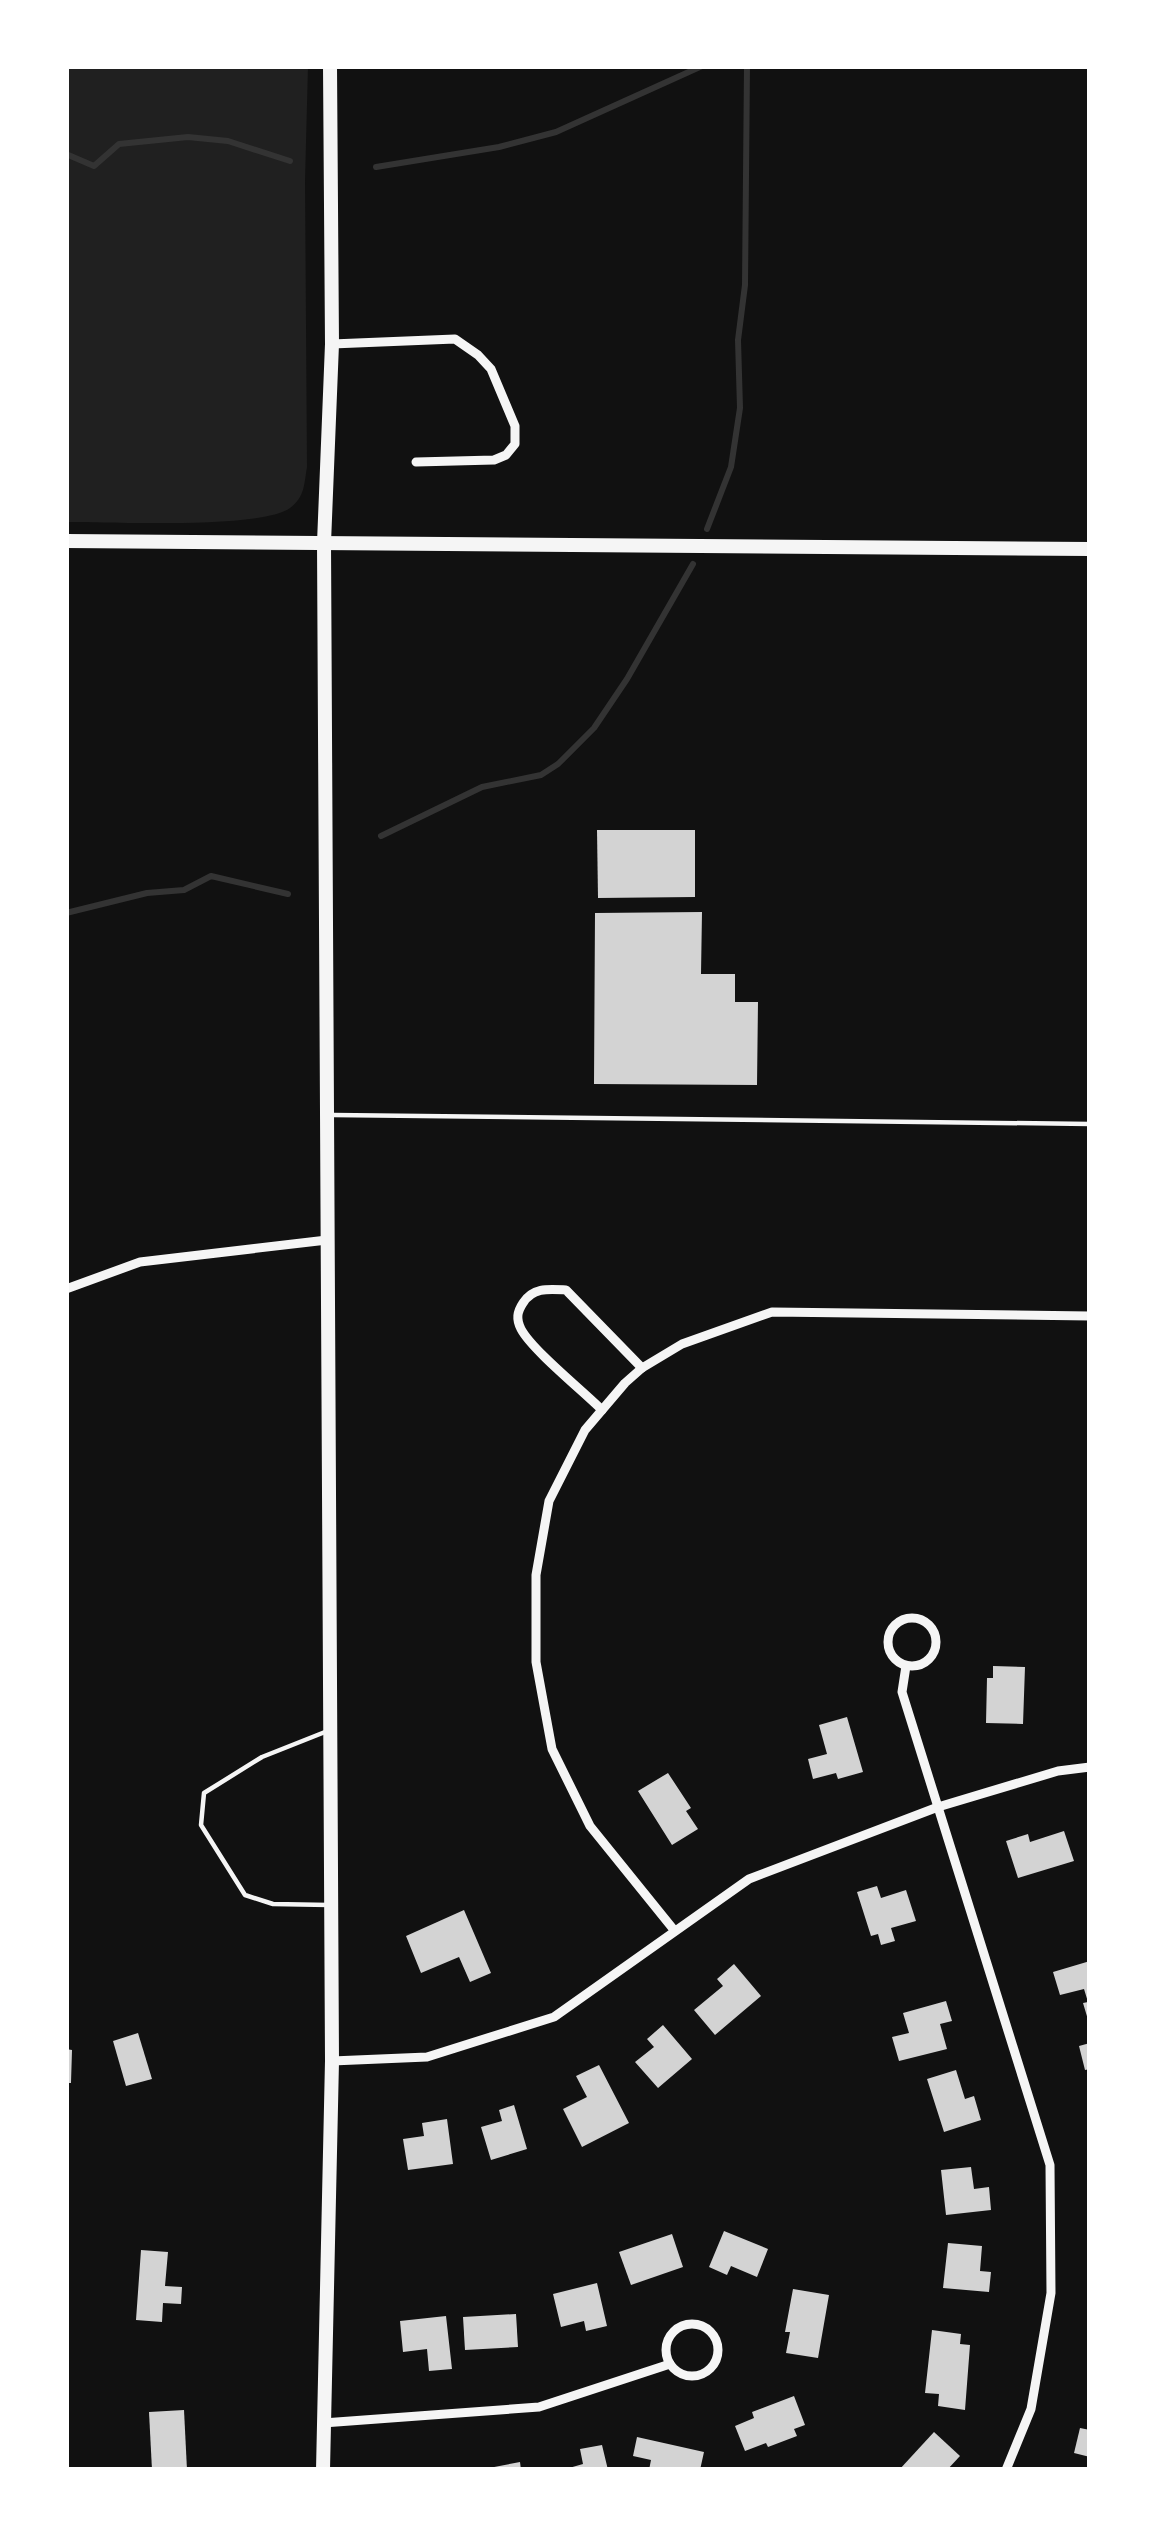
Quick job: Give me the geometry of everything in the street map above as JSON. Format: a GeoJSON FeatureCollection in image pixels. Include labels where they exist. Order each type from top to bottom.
{"type":"FeatureCollection","features":[{"type":"Feature","properties":{"kind":"main road"},"geometry":{"type":"LineString","coordinates":[[323,2470],[332,2061],[324,543],[332,344],[330,66]]}},
{"type":"Feature","properties":{"kind":"main road"},"geometry":{"type":"LineString","coordinates":[[66,541],[1090,549]]}},
{"type":"Feature","properties":{"kind":"street"},"geometry":{"type":"LineString","coordinates":[[332,344],[455,339],[491,369],[515,426],[515,444],[494,460],[416,462]]}},
{"type":"Feature","properties":{"kind":"street"},"geometry":{"type":"LineString","coordinates":[[66,1289],[140,1262],[327,1240]]}},
{"type":"Feature","properties":{"kind":"street"},"geometry":{"type":"LineString","coordinates":[[602,1410],[518,1325],[518,1311],[528,1295],[547,1288],[566,1290],[642,1367]]}},
{"type":"Feature","properties":{"kind":"street"},"geometry":{"type":"LineString","coordinates":[[674,1930],[590,1826],[552,1749],[536,1662],[536,1575],[549,1501],[585,1430],[642,1367],[682,1344],[772,1312],[1090,1316]]}},
{"type":"Feature","properties":{"kind":"street"},"geometry":{"type":"LineString","coordinates":[[917,1618],[932,1629],[935,1647],[925,1663],[906,1666],[891,1655],[888,1637],[898,1622],[917,1618]]}},
{"type":"Feature","properties":{"kind":"street"},"geometry":{"type":"LineString","coordinates":[[906,1666],[902,1692],[1050,2165],[1051,2293],[1031,2409],[1006,2470]]}},
{"type":"Feature","properties":{"kind":"street"},"geometry":{"type":"LineString","coordinates":[[332,2061],[427,2057],[554,2017],[749,1879],[938,1808],[1058,1771],[1090,1767]]}},
{"type":"Feature","properties":{"kind":"street"},"geometry":{"type":"LineString","coordinates":[[698,2324],[714,2336],[718,2355],[707,2372],[687,2376],[670,2364],[667,2344],[678,2328],[698,2324]]}},
{"type":"Feature","properties":{"kind":"street"},"geometry":{"type":"LineString","coordinates":[[323,2423],[539,2407],[670,2364]]}},
{"type":"Feature","properties":{"kind":"lane"},"geometry":{"type":"LineString","coordinates":[[327,1115],[1090,1124]]}},
{"type":"Feature","properties":{"kind":"lane"},"geometry":{"type":"LineString","coordinates":[[330,1730],[262,1757],[204,1793],[201,1825],[245,1895],[273,1904],[331,1905]]}},
{"type":"Feature","properties":{"kind":"shaded area"},"geometry":{"type":"Polygon","coordinates":[[[66,66],[308,66],[307,467],[301,495],[290,508],[274,515],[218,522],[66,522],[66,66]]]}},
{"type":"Feature","properties":{"kind":"building"},"geometry":{"type":"Polygon","coordinates":[[[597,830],[695,830],[695,897],[598,898],[597,830]]]}},
{"type":"Feature","properties":{"kind":"building"},"geometry":{"type":"Polygon","coordinates":[[[702,912],[701,974],[735,974],[735,1002],[758,1002],[757,1085],[594,1084],[595,913],[702,912]]]}},
{"type":"Feature","properties":{"kind":"building"},"geometry":{"type":"Polygon","coordinates":[[[993,1666],[1025,1667],[1023,1724],[986,1723],[987,1678],[993,1678],[993,1666]]]}},
{"type":"Feature","properties":{"kind":"building"},"geometry":{"type":"Polygon","coordinates":[[[847,1717],[863,1772],[813,1779],[808,1759],[827,1754],[819,1725],[847,1717]]]}},
{"type":"Feature","properties":{"kind":"building"},"geometry":{"type":"Polygon","coordinates":[[[668,1773],[691,1808],[686,1811],[698,1829],[672,1845],[638,1791],[668,1773]]]}},
{"type":"Feature","properties":{"kind":"building"},"geometry":{"type":"Polygon","coordinates":[[[1064,1831],[1074,1861],[1018,1878],[1006,1841],[1028,1834],[1030,1842],[1064,1831]]]}},
{"type":"Feature","properties":{"kind":"building"},"geometry":{"type":"Polygon","coordinates":[[[877,1886],[881,1898],[906,1890],[916,1921],[891,1928],[895,1941],[881,1945],[878,1934],[871,1936],[857,1892],[877,1886]]]}},
{"type":"Feature","properties":{"kind":"building"},"geometry":{"type":"Polygon","coordinates":[[[464,1910],[491,1973],[470,1982],[459,1957],[421,1973],[406,1936],[464,1910]]]}},
{"type":"Feature","properties":{"kind":"building"},"geometry":{"type":"Polygon","coordinates":[[[1090,1961],[1089,2023],[1084,1989],[1060,1995],[1053,1972],[1090,1961]]]}},
{"type":"Feature","properties":{"kind":"building"},"geometry":{"type":"Polygon","coordinates":[[[734,1964],[761,1996],[715,2035],[694,2010],[723,1986],[717,1979],[734,1964]]]}},
{"type":"Feature","properties":{"kind":"building"},"geometry":{"type":"Polygon","coordinates":[[[946,2001],[952,2021],[940,2024],[947,2049],[899,2061],[892,2037],[909,2033],[903,2013],[946,2001]]]}},
{"type":"Feature","properties":{"kind":"building"},"geometry":{"type":"Polygon","coordinates":[[[663,2025],[692,2059],[658,2088],[635,2062],[654,2047],[647,2039],[663,2025]]]}},
{"type":"Feature","properties":{"kind":"building"},"geometry":{"type":"Polygon","coordinates":[[[138,2033],[152,2079],[126,2086],[113,2041],[138,2033]]]}},
{"type":"Feature","properties":{"kind":"building"},"geometry":{"type":"Polygon","coordinates":[[[1090,2043],[1090,2069],[1085,2070],[1079,2046],[1090,2043]]]}},
{"type":"Feature","properties":{"kind":"building"},"geometry":{"type":"Polygon","coordinates":[[[66,2049],[72,2050],[71,2083],[66,2083],[66,2049]]]}},
{"type":"Feature","properties":{"kind":"building"},"geometry":{"type":"Polygon","coordinates":[[[599,2065],[629,2123],[582,2147],[563,2109],[587,2097],[576,2076],[599,2065]]]}},
{"type":"Feature","properties":{"kind":"building"},"geometry":{"type":"Polygon","coordinates":[[[956,2070],[965,2099],[974,2096],[981,2120],[944,2132],[927,2079],[956,2070]]]}},
{"type":"Feature","properties":{"kind":"building"},"geometry":{"type":"Polygon","coordinates":[[[514,2105],[527,2149],[491,2160],[481,2127],[502,2121],[499,2110],[514,2105]]]}},
{"type":"Feature","properties":{"kind":"building"},"geometry":{"type":"Polygon","coordinates":[[[447,2119],[453,2164],[408,2170],[403,2139],[424,2136],[422,2123],[447,2119]]]}},
{"type":"Feature","properties":{"kind":"building"},"geometry":{"type":"Polygon","coordinates":[[[971,2167],[974,2189],[989,2187],[991,2210],[946,2215],[941,2170],[971,2167]]]}},
{"type":"Feature","properties":{"kind":"building"},"geometry":{"type":"Polygon","coordinates":[[[724,2231],[768,2249],[757,2277],[731,2266],[727,2275],[709,2267],[724,2231]]]}},
{"type":"Feature","properties":{"kind":"building"},"geometry":{"type":"Polygon","coordinates":[[[672,2234],[683,2267],[631,2285],[619,2252],[672,2234]]]}},
{"type":"Feature","properties":{"kind":"building"},"geometry":{"type":"Polygon","coordinates":[[[948,2243],[982,2246],[980,2271],[991,2272],[989,2292],[943,2288],[948,2243]]]}},
{"type":"Feature","properties":{"kind":"building"},"geometry":{"type":"Polygon","coordinates":[[[141,2250],[168,2252],[165,2286],[182,2287],[181,2304],[163,2303],[162,2322],[136,2320],[141,2250]]]}},
{"type":"Feature","properties":{"kind":"building"},"geometry":{"type":"Polygon","coordinates":[[[597,2283],[607,2326],[586,2331],[584,2321],[561,2327],[553,2294],[597,2283]]]}},
{"type":"Feature","properties":{"kind":"building"},"geometry":{"type":"Polygon","coordinates":[[[793,2289],[829,2295],[818,2358],[786,2353],[793,2289]]]}},
{"type":"Feature","properties":{"kind":"building"},"geometry":{"type":"Polygon","coordinates":[[[516,2314],[518,2347],[465,2350],[463,2317],[516,2314]]]}},
{"type":"Feature","properties":{"kind":"building"},"geometry":{"type":"Polygon","coordinates":[[[446,2316],[452,2369],[429,2371],[427,2349],[403,2352],[400,2321],[446,2316]]]}},
{"type":"Feature","properties":{"kind":"building"},"geometry":{"type":"Polygon","coordinates":[[[932,2330],[961,2334],[960,2344],[970,2345],[965,2410],[938,2406],[939,2394],[925,2393],[932,2330]]]}},
{"type":"Feature","properties":{"kind":"building"},"geometry":{"type":"Polygon","coordinates":[[[794,2396],[805,2425],[794,2429],[797,2436],[745,2451],[735,2426],[754,2418],[752,2412],[794,2396]]]}},
{"type":"Feature","properties":{"kind":"building"},"geometry":{"type":"Polygon","coordinates":[[[184,2410],[187,2470],[152,2470],[149,2412],[184,2410]]]}},
{"type":"Feature","properties":{"kind":"building"},"geometry":{"type":"Polygon","coordinates":[[[1080,2428],[1090,2430],[1090,2457],[1074,2453],[1080,2428]]]}},
{"type":"Feature","properties":{"kind":"building"},"geometry":{"type":"Polygon","coordinates":[[[934,2432],[960,2456],[947,2470],[899,2470],[934,2432]]]}},
{"type":"Feature","properties":{"kind":"building"},"geometry":{"type":"Polygon","coordinates":[[[637,2437],[704,2452],[700,2470],[649,2470],[651,2460],[633,2456],[637,2437]]]}},
{"type":"Feature","properties":{"kind":"building"},"geometry":{"type":"Polygon","coordinates":[[[602,2445],[608,2470],[562,2470],[583,2464],[580,2449],[602,2445]]]}},
{"type":"Feature","properties":{"kind":"building"},"geometry":{"type":"Polygon","coordinates":[[[520,2462],[521,2470],[489,2470],[489,2468],[520,2462]]]}},
{"type":"Feature","properties":{"kind":"waterway"},"geometry":{"type":"LineString","coordinates":[[376,167],[499,147],[556,132],[702,66]]}},
{"type":"Feature","properties":{"kind":"waterway"},"geometry":{"type":"LineString","coordinates":[[707,529],[731,467],[740,408],[747,66]]}},
{"type":"Feature","properties":{"kind":"waterway"},"geometry":{"type":"LineString","coordinates":[[66,154],[94,166],[119,144],[188,137],[228,141],[290,161]]}},
{"type":"Feature","properties":{"kind":"waterway"},"geometry":{"type":"LineString","coordinates":[[381,836],[482,787],[541,775],[558,764],[594,728],[693,564]]}},
{"type":"Feature","properties":{"kind":"waterway"},"geometry":{"type":"LineString","coordinates":[[66,913],[147,893],[184,890],[211,876],[288,894]]}}]}
